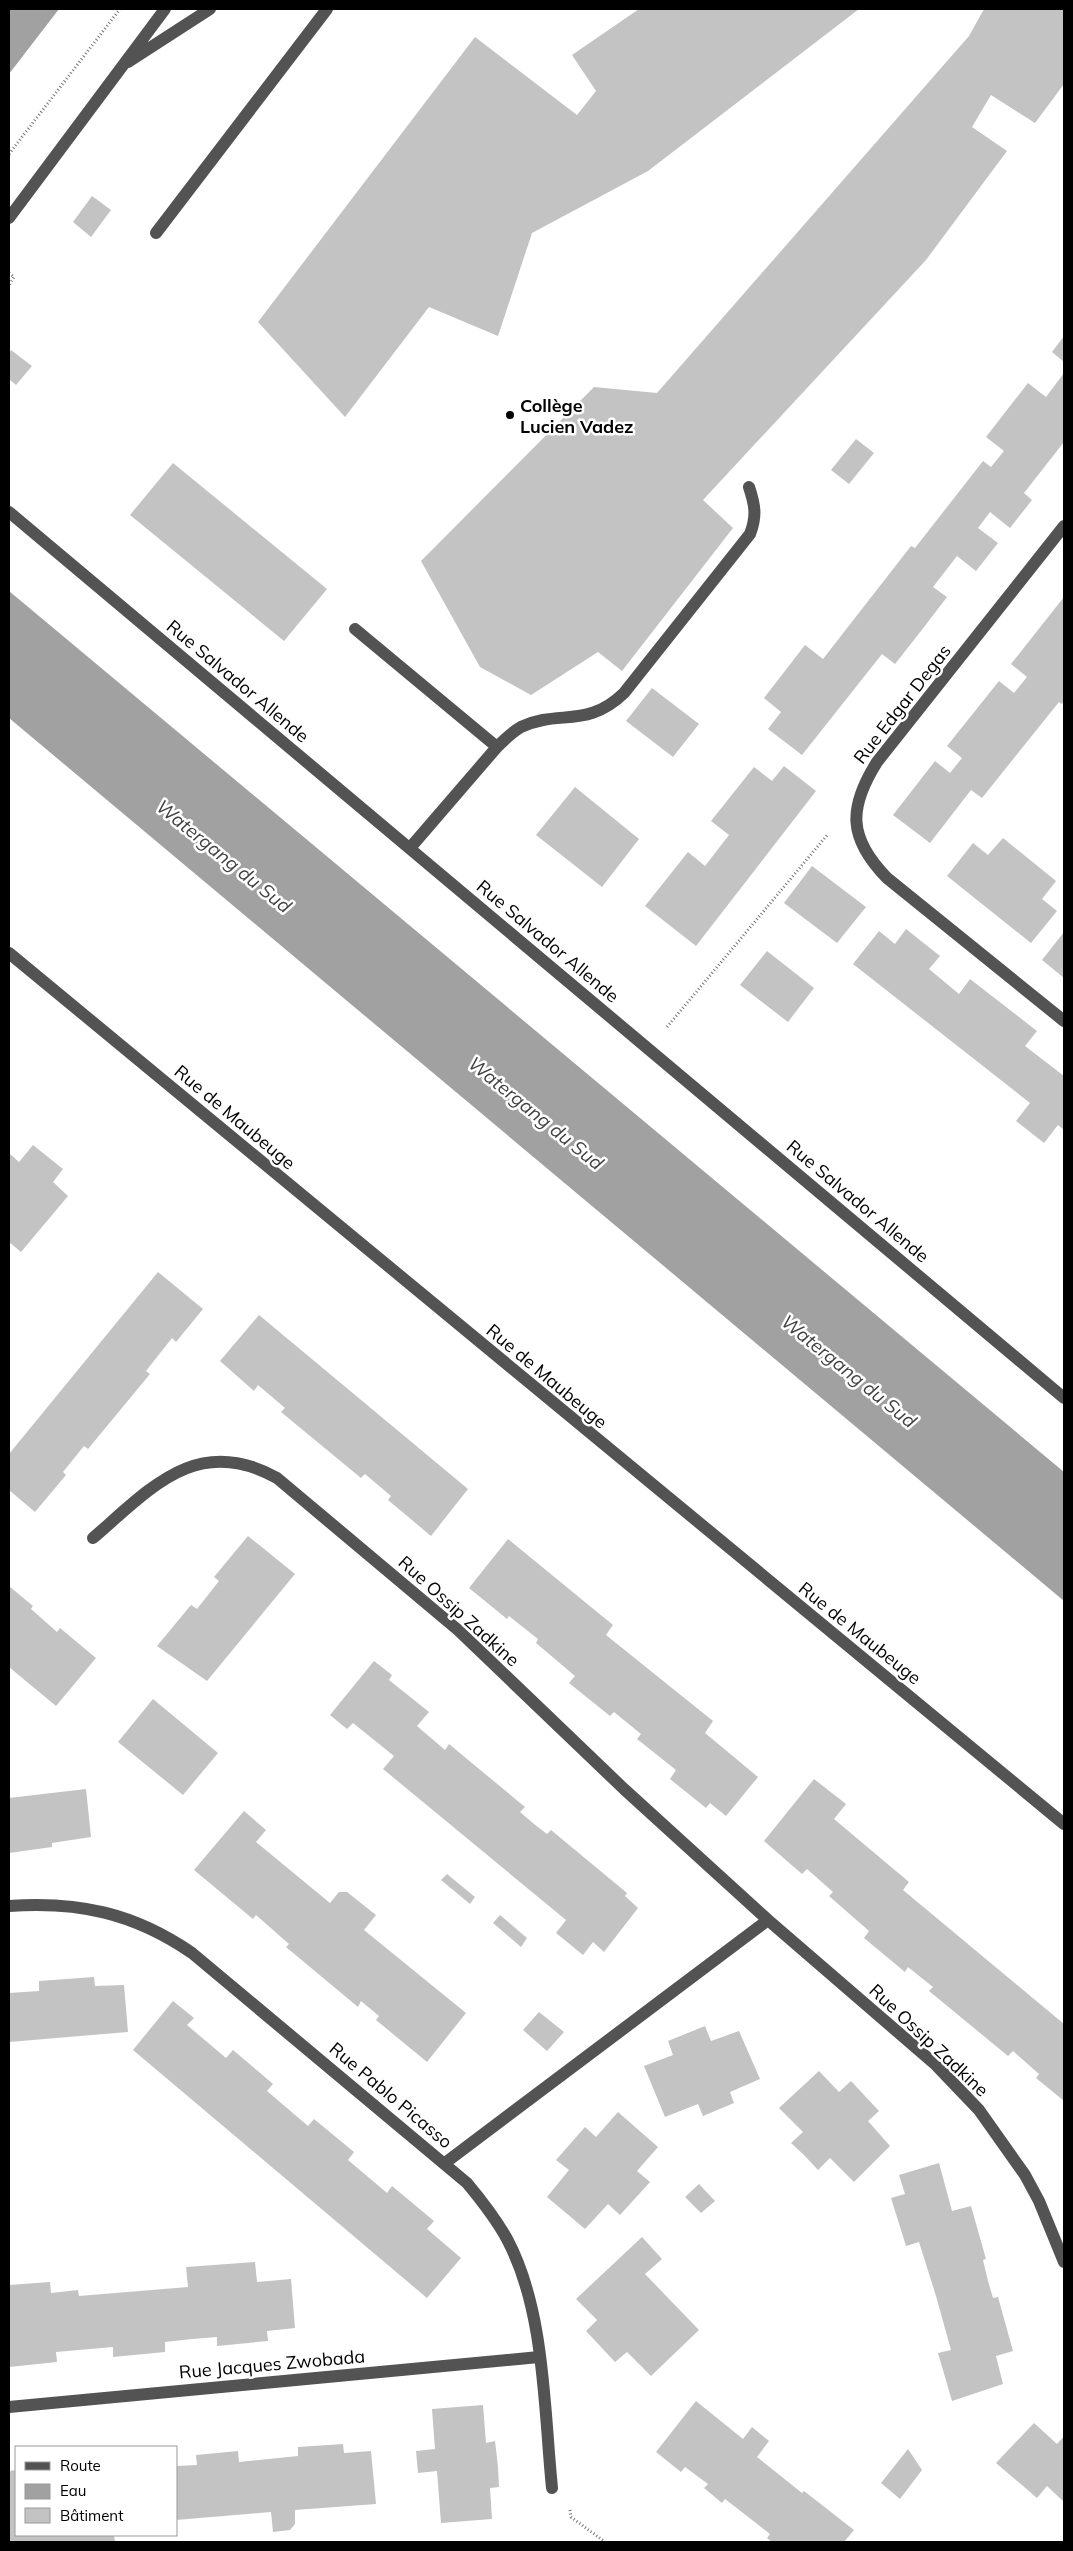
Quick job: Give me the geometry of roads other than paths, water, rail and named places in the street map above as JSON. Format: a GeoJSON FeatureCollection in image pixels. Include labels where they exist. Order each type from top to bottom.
{"type":"FeatureCollection","features":[{"type":"Feature","properties":{"kind":"street"},"geometry":{"type":"LineString","coordinates":[[9,218],[165,9]]}},
{"type":"Feature","properties":{"kind":"street"},"geometry":{"type":"LineString","coordinates":[[120,68],[210,9]]}},
{"type":"Feature","properties":{"kind":"street"},"geometry":{"type":"LineString","coordinates":[[156,233],[327,9]]}},
{"type":"Feature","properties":{"kind":"street"},"geometry":{"type":"LineString","coordinates":[[410,848],[497,747],[520,728],[534,723],[599,712],[624,693],[750,534],[756,519],[756,506],[749,488]]}},
{"type":"Feature","properties":{"kind":"street","name":"Rue Salvador Allende"},"geometry":{"type":"LineString","coordinates":[[9,512],[1064,1398]]}},
{"type":"Feature","properties":{"kind":"street","name":"Rue Edgar Degas"},"geometry":{"type":"LineString","coordinates":[[1064,526],[876,762],[864,782],[858,797],[855,814],[857,833],[862,848],[873,864],[887,878],[1064,1021]]}},
{"type":"Feature","properties":{"kind":"street"},"geometry":{"type":"LineString","coordinates":[[355,629],[497,747]]}},
{"type":"Feature","properties":{"kind":"street","name":"Rue de Maubeuge"},"geometry":{"type":"LineString","coordinates":[[9,952],[1064,1824]]}},
{"type":"Feature","properties":{"kind":"street","name":"Rue Ossip Zadkine"},"geometry":{"type":"LineString","coordinates":[[93,1538],[155,1484],[186,1467],[203,1462],[224,1462],[263,1470],[277,1478],[458,1630],[624,1789],[768,1920],[936,2066],[979,2110],[1025,2175],[1039,2201],[1064,2262]]}},
{"type":"Feature","properties":{"kind":"street","name":"Rue Pablo Picasso"},"geometry":{"type":"LineString","coordinates":[[9,1906],[38,1904],[86,1907],[132,1921],[172,1939],[192,1953],[446,2163],[481,2199],[507,2240],[526,2290],[539,2357],[552,2488]]}},
{"type":"Feature","properties":{"kind":"street"},"geometry":{"type":"LineString","coordinates":[[446,2163],[768,1920]]}},
{"type":"Feature","properties":{"kind":"street","name":"Rue Jacques Zwobada"},"geometry":{"type":"LineString","coordinates":[[9,2407],[539,2357]]}},
{"type":"Feature","properties":{"kind":"water"},"geometry":{"type":"Polygon","coordinates":[[[9,9],[59,9],[9,74],[9,9]]]}},
{"type":"Feature","properties":{"kind":"water","name":"Watergang du Sud"},"geometry":{"type":"Polygon","coordinates":[[[9,591],[1064,1472],[1064,1601],[9,718],[9,591]]]}},
{"type":"Feature","properties":{"kind":"place","name":"Collège Lucien Vadez"},"geometry":{"type":"Point","coordinates":[510,415]}}]}
